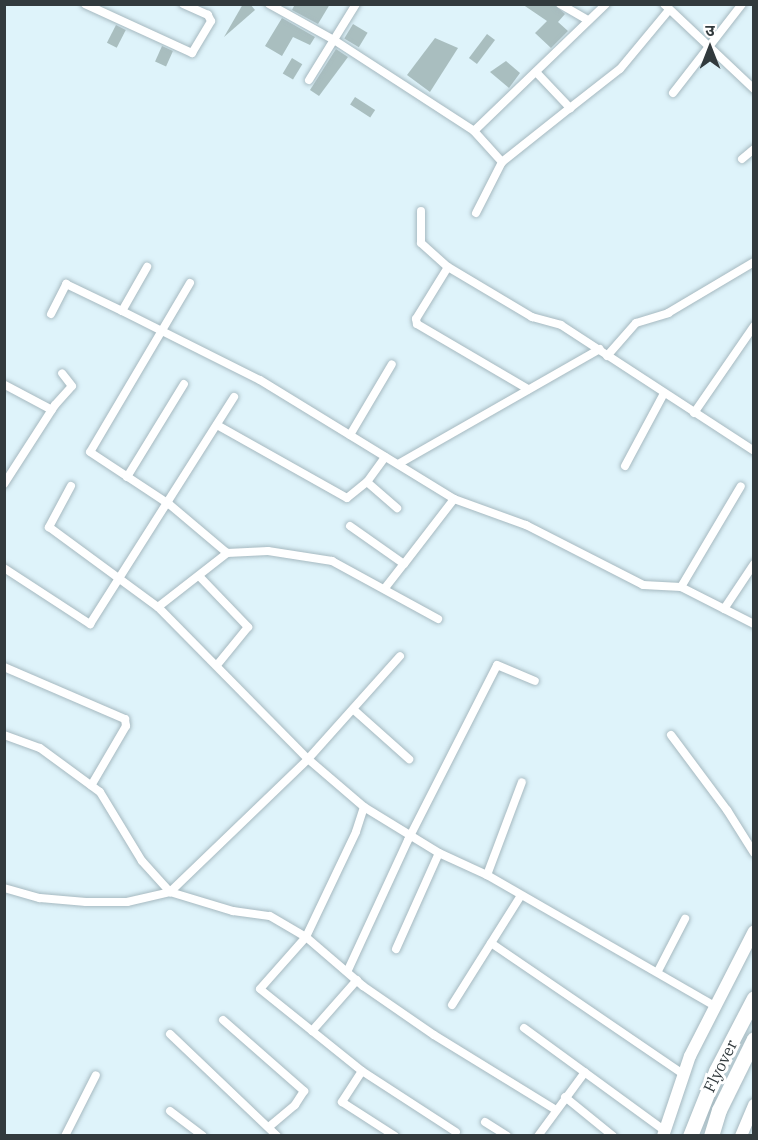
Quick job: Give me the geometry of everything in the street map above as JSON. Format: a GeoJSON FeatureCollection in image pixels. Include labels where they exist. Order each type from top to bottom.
{"type":"FeatureCollection","features":[{"type":"Feature","properties":{"kind":"highway","name":"Flyover"},"geometry":{"type":"LineString","coordinates":[[690,1136],[716,1071],[753,998]]}},
{"type":"Feature","properties":{"kind":"highway","name":"Flyover"},"geometry":{"type":"LineString","coordinates":[[711,1136],[753,1039]]}},
{"type":"Feature","properties":{"kind":"street"},"geometry":{"type":"LineString","coordinates":[[85,4],[192,53],[211,21],[208,15],[183,4]]}},
{"type":"Feature","properties":{"kind":"street"},"geometry":{"type":"LineString","coordinates":[[269,4],[282,7],[474,131],[502,162]]}},
{"type":"Feature","properties":{"kind":"street"},"geometry":{"type":"LineString","coordinates":[[309,80],[356,4]]}},
{"type":"Feature","properties":{"kind":"street"},"geometry":{"type":"LineString","coordinates":[[560,4],[588,20]]}},
{"type":"Feature","properties":{"kind":"street"},"geometry":{"type":"LineString","coordinates":[[474,131],[606,4]]}},
{"type":"Feature","properties":{"kind":"street"},"geometry":{"type":"LineString","coordinates":[[673,93],[711,49],[742,4]]}},
{"type":"Feature","properties":{"kind":"street"},"geometry":{"type":"LineString","coordinates":[[476,213],[502,162],[620,69],[667,7],[753,89]]}},
{"type":"Feature","properties":{"kind":"street"},"geometry":{"type":"LineString","coordinates":[[536,72],[570,108]]}},
{"type":"Feature","properties":{"kind":"street"},"geometry":{"type":"LineString","coordinates":[[742,159],[753,149]]}},
{"type":"Feature","properties":{"kind":"street"},"geometry":{"type":"LineString","coordinates":[[421,211],[421,243],[448,267],[532,317],[561,325],[663,395],[753,451]]}},
{"type":"Feature","properties":{"kind":"street"},"geometry":{"type":"LineString","coordinates":[[607,356],[636,323],[668,313],[753,262]]}},
{"type":"Feature","properties":{"kind":"street"},"geometry":{"type":"LineString","coordinates":[[122,311],[147,267]]}},
{"type":"Feature","properties":{"kind":"street"},"geometry":{"type":"LineString","coordinates":[[448,267],[416,319],[417,324],[528,389]]}},
{"type":"Feature","properties":{"kind":"street"},"geometry":{"type":"LineString","coordinates":[[190,283],[90,453],[169,504],[227,553]]}},
{"type":"Feature","properties":{"kind":"street"},"geometry":{"type":"LineString","coordinates":[[51,314],[66,284],[260,380],[385,457],[400,463],[454,499],[526,525],[643,585],[681,587],[753,624]]}},
{"type":"Feature","properties":{"kind":"street"},"geometry":{"type":"LineString","coordinates":[[694,413],[753,326]]}},
{"type":"Feature","properties":{"kind":"street"},"geometry":{"type":"LineString","coordinates":[[400,463],[599,349]]}},
{"type":"Feature","properties":{"kind":"street"},"geometry":{"type":"LineString","coordinates":[[350,435],[392,364]]}},
{"type":"Feature","properties":{"kind":"street"},"geometry":{"type":"LineString","coordinates":[[4,483],[52,410],[72,386],[62,373]]}},
{"type":"Feature","properties":{"kind":"street"},"geometry":{"type":"LineString","coordinates":[[127,477],[184,384]]}},
{"type":"Feature","properties":{"kind":"street"},"geometry":{"type":"LineString","coordinates":[[5,385],[52,410]]}},
{"type":"Feature","properties":{"kind":"street"},"geometry":{"type":"LineString","coordinates":[[625,466],[663,395]]}},
{"type":"Feature","properties":{"kind":"street"},"geometry":{"type":"LineString","coordinates":[[4,568],[90,624],[169,504],[234,397]]}},
{"type":"Feature","properties":{"kind":"street"},"geometry":{"type":"LineString","coordinates":[[217,425],[347,498],[367,482],[385,457]]}},
{"type":"Feature","properties":{"kind":"street"},"geometry":{"type":"LineString","coordinates":[[367,482],[397,507]]}},
{"type":"Feature","properties":{"kind":"street"},"geometry":{"type":"LineString","coordinates":[[71,486],[48,527],[120,576],[158,607],[308,759],[364,807],[439,853],[487,875],[520,897],[658,971],[715,1006]]}},
{"type":"Feature","properties":{"kind":"street"},"geometry":{"type":"LineString","coordinates":[[681,587],[741,486]]}},
{"type":"Feature","properties":{"kind":"street"},"geometry":{"type":"LineString","coordinates":[[385,588],[454,499]]}},
{"type":"Feature","properties":{"kind":"street"},"geometry":{"type":"LineString","coordinates":[[350,526],[404,564]]}},
{"type":"Feature","properties":{"kind":"street"},"geometry":{"type":"LineString","coordinates":[[158,607],[227,553],[268,551],[332,561],[438,619]]}},
{"type":"Feature","properties":{"kind":"street"},"geometry":{"type":"LineString","coordinates":[[724,609],[753,564]]}},
{"type":"Feature","properties":{"kind":"street"},"geometry":{"type":"LineString","coordinates":[[199,576],[248,627],[217,665]]}},
{"type":"Feature","properties":{"kind":"street"},"geometry":{"type":"LineString","coordinates":[[170,892],[308,759],[400,656]]}},
{"type":"Feature","properties":{"kind":"street"},"geometry":{"type":"LineString","coordinates":[[348,970],[410,835],[497,665],[535,681]]}},
{"type":"Feature","properties":{"kind":"street"},"geometry":{"type":"LineString","coordinates":[[4,667],[125,719],[126,726],[91,786]]}},
{"type":"Feature","properties":{"kind":"street"},"geometry":{"type":"LineString","coordinates":[[354,710],[409,759]]}},
{"type":"Feature","properties":{"kind":"street"},"geometry":{"type":"LineString","coordinates":[[4,735],[40,748],[100,792],[142,861],[170,892]]}},
{"type":"Feature","properties":{"kind":"street"},"geometry":{"type":"LineString","coordinates":[[670,735],[727,810],[753,854]]}},
{"type":"Feature","properties":{"kind":"street"},"geometry":{"type":"LineString","coordinates":[[487,875],[522,782]]}},
{"type":"Feature","properties":{"kind":"street"},"geometry":{"type":"LineString","coordinates":[[364,807],[356,832],[306,937],[260,989],[362,1071],[456,1132]]}},
{"type":"Feature","properties":{"kind":"street"},"geometry":{"type":"LineString","coordinates":[[396,949],[439,853]]}},
{"type":"Feature","properties":{"kind":"street"},"geometry":{"type":"LineString","coordinates":[[4,888],[40,898],[86,902],[127,902],[170,892],[233,911],[270,916],[306,937],[348,970],[357,980],[434,1035],[556,1110]]}},
{"type":"Feature","properties":{"kind":"street"},"geometry":{"type":"LineString","coordinates":[[452,1005],[520,897]]}},
{"type":"Feature","properties":{"kind":"street"},"geometry":{"type":"LineString","coordinates":[[658,971],[685,919]]}},
{"type":"Feature","properties":{"kind":"street"},"geometry":{"type":"LineString","coordinates":[[524,1028],[664,1133],[683,1074],[753,931]]}},
{"type":"Feature","properties":{"kind":"street"},"geometry":{"type":"LineString","coordinates":[[491,943],[683,1074]]}},
{"type":"Feature","properties":{"kind":"street"},"geometry":{"type":"LineString","coordinates":[[312,1031],[357,980]]}},
{"type":"Feature","properties":{"kind":"street"},"geometry":{"type":"LineString","coordinates":[[223,1020],[304,1091],[295,1105],[269,1127]]}},
{"type":"Feature","properties":{"kind":"street"},"geometry":{"type":"LineString","coordinates":[[170,1034],[277,1136]]}},
{"type":"Feature","properties":{"kind":"street"},"geometry":{"type":"LineString","coordinates":[[362,1071],[342,1102],[395,1136]]}},
{"type":"Feature","properties":{"kind":"street"},"geometry":{"type":"LineString","coordinates":[[542,1134],[556,1110],[585,1072]]}},
{"type":"Feature","properties":{"kind":"street"},"geometry":{"type":"LineString","coordinates":[[65,1136],[96,1075]]}},
{"type":"Feature","properties":{"kind":"street"},"geometry":{"type":"LineString","coordinates":[[566,1097],[613,1136]]}},
{"type":"Feature","properties":{"kind":"street"},"geometry":{"type":"LineString","coordinates":[[741,1136],[753,1105]]}},
{"type":"Feature","properties":{"kind":"street"},"geometry":{"type":"LineString","coordinates":[[171,1111],[203,1136]]}},
{"type":"Feature","properties":{"kind":"street"},"geometry":{"type":"LineString","coordinates":[[485,1122],[507,1136]]}},
{"type":"Feature","properties":{"kind":"building"},"geometry":{"type":"Polygon","coordinates":[[[243,4],[250,4],[255,10],[224,37],[243,4]]]}},
{"type":"Feature","properties":{"kind":"building"},"geometry":{"type":"Polygon","coordinates":[[[295,4],[330,4],[318,24],[292,10],[295,4]]]}},
{"type":"Feature","properties":{"kind":"building"},"geometry":{"type":"Polygon","coordinates":[[[522,4],[554,4],[565,14],[558,22],[568,31],[551,48],[535,33],[547,21],[522,4]]]}},
{"type":"Feature","properties":{"kind":"building"},"geometry":{"type":"Polygon","coordinates":[[[282,18],[315,37],[310,45],[293,37],[282,56],[265,46],[282,18]]]}},
{"type":"Feature","properties":{"kind":"building"},"geometry":{"type":"Polygon","coordinates":[[[353,24],[368,33],[359,47],[344,39],[353,24]]]}},
{"type":"Feature","properties":{"kind":"building"},"geometry":{"type":"Polygon","coordinates":[[[116,25],[126,30],[117,48],[107,43],[116,25]]]}},
{"type":"Feature","properties":{"kind":"building"},"geometry":{"type":"Polygon","coordinates":[[[487,34],[495,40],[477,64],[469,58],[487,34]]]}},
{"type":"Feature","properties":{"kind":"building"},"geometry":{"type":"Polygon","coordinates":[[[435,38],[458,48],[430,92],[407,75],[435,38]]]}},
{"type":"Feature","properties":{"kind":"building"},"geometry":{"type":"Polygon","coordinates":[[[162,46],[173,51],[166,66],[155,62],[162,46]]]}},
{"type":"Feature","properties":{"kind":"building"},"geometry":{"type":"Polygon","coordinates":[[[336,49],[348,57],[319,96],[310,90],[336,49]]]}},
{"type":"Feature","properties":{"kind":"building"},"geometry":{"type":"Polygon","coordinates":[[[292,58],[302,64],[293,80],[283,73],[292,58]]]}},
{"type":"Feature","properties":{"kind":"building"},"geometry":{"type":"Polygon","coordinates":[[[506,61],[520,73],[509,88],[490,72],[506,61]]]}},
{"type":"Feature","properties":{"kind":"building"},"geometry":{"type":"Polygon","coordinates":[[[355,97],[375,110],[370,118],[350,105],[355,97]]]}}]}
